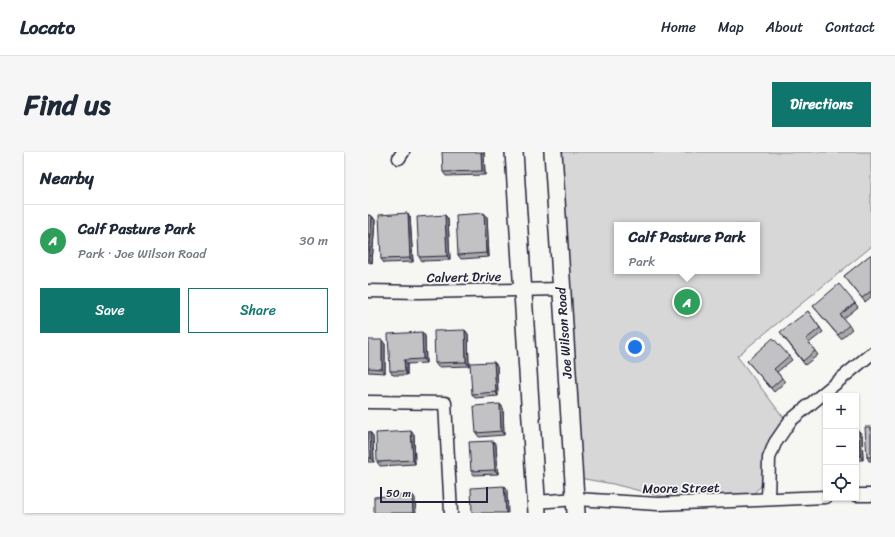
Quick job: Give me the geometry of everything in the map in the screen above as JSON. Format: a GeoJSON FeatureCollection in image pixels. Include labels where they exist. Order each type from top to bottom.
{"type":"FeatureCollection","features":[{"type":"Feature","properties":{"kind":"main road"},"geometry":{"type":"LineString","coordinates":[[514,152],[536,507]]}},
{"type":"Feature","properties":{"kind":"main road","name":"Joe Wilson Road"},"geometry":{"type":"LineString","coordinates":[[553,152],[576,506]]}},
{"type":"Feature","properties":{"kind":"street","name":"Calvert Drive"},"geometry":{"type":"LineString","coordinates":[[368,292],[561,289]]}},
{"type":"Feature","properties":{"kind":"street"},"geometry":{"type":"LineString","coordinates":[[768,499],[769,458],[775,443],[790,421],[871,354]]}},
{"type":"Feature","properties":{"kind":"street"},"geometry":{"type":"LineString","coordinates":[[368,402],[445,403],[451,513]]}},
{"type":"Feature","properties":{"kind":"street"},"geometry":{"type":"LineString","coordinates":[[859,495],[871,495]]}},
{"type":"Feature","properties":{"kind":"street","name":"Moore Street"},"geometry":{"type":"LineString","coordinates":[[536,507],[658,504],[823,497]]}},
{"type":"Feature","properties":{"kind":"shaded area"},"geometry":{"type":"Polygon","coordinates":[[[561,152],[871,152],[871,247],[737,356],[784,418],[774,436],[761,486],[753,494],[664,497],[613,484],[579,478],[561,152]]]}},
{"type":"Feature","properties":{"kind":"building"},"geometry":{"type":"Polygon","coordinates":[[[442,152],[481,152],[482,171],[443,172],[442,152]]]}},
{"type":"Feature","properties":{"kind":"building"},"geometry":{"type":"Polygon","coordinates":[[[408,213],[410,258],[381,259],[379,215],[408,213]]]}},
{"type":"Feature","properties":{"kind":"building"},"geometry":{"type":"Polygon","coordinates":[[[484,213],[486,253],[458,255],[456,215],[484,213]]]}},
{"type":"Feature","properties":{"kind":"building"},"geometry":{"type":"Polygon","coordinates":[[[368,215],[372,216],[369,259],[368,259],[368,215]]]}},
{"type":"Feature","properties":{"kind":"building"},"geometry":{"type":"Polygon","coordinates":[[[445,215],[447,256],[419,257],[417,217],[445,215]]]}},
{"type":"Feature","properties":{"kind":"building"},"geometry":{"type":"Polygon","coordinates":[[[870,255],[871,291],[862,298],[844,276],[870,255]]]}},
{"type":"Feature","properties":{"kind":"building"},"geometry":{"type":"Polygon","coordinates":[[[839,284],[855,303],[840,315],[849,325],[838,335],[813,306],[839,284]]]}},
{"type":"Feature","properties":{"kind":"building"},"geometry":{"type":"Polygon","coordinates":[[[808,311],[820,328],[806,339],[815,351],[803,361],[780,332],[808,311]]]}},
{"type":"Feature","properties":{"kind":"building"},"geometry":{"type":"Polygon","coordinates":[[[465,330],[466,362],[435,363],[434,331],[465,330]]]}},
{"type":"Feature","properties":{"kind":"building"},"geometry":{"type":"Polygon","coordinates":[[[422,332],[423,359],[404,360],[405,371],[390,371],[388,334],[422,332]]]}},
{"type":"Feature","properties":{"kind":"building"},"geometry":{"type":"Polygon","coordinates":[[[773,338],[789,356],[774,369],[782,378],[771,388],[747,361],[773,338]]]}},
{"type":"Feature","properties":{"kind":"building"},"geometry":{"type":"Polygon","coordinates":[[[368,340],[382,340],[382,369],[368,368],[368,340]]]}},
{"type":"Feature","properties":{"kind":"building"},"geometry":{"type":"Polygon","coordinates":[[[494,362],[496,392],[472,394],[470,363],[494,362]]]}},
{"type":"Feature","properties":{"kind":"building"},"geometry":{"type":"Polygon","coordinates":[[[500,404],[501,431],[476,433],[474,406],[500,404]]]}},
{"type":"Feature","properties":{"kind":"building"},"geometry":{"type":"Polygon","coordinates":[[[865,427],[871,427],[871,457],[867,457],[865,427]]]}},
{"type":"Feature","properties":{"kind":"building"},"geometry":{"type":"Polygon","coordinates":[[[411,431],[413,460],[377,462],[376,433],[411,431]]]}},
{"type":"Feature","properties":{"kind":"building"},"geometry":{"type":"Polygon","coordinates":[[[859,431],[860,456],[859,456],[859,431]]]}},
{"type":"Feature","properties":{"kind":"building"},"geometry":{"type":"Polygon","coordinates":[[[368,432],[370,432],[371,458],[368,458],[368,432]]]}},
{"type":"Feature","properties":{"kind":"building"},"geometry":{"type":"Polygon","coordinates":[[[493,441],[495,470],[471,471],[469,442],[493,441]]]}},
{"type":"Feature","properties":{"kind":"building"},"geometry":{"type":"Polygon","coordinates":[[[504,486],[506,513],[472,513],[471,488],[504,486]]]}},
{"type":"Feature","properties":{"kind":"building"},"geometry":{"type":"Polygon","coordinates":[[[412,494],[413,513],[374,513],[374,497],[412,494]]]}},
{"type":"Feature","properties":{"kind":"place","name":"Calf Pasture Park"},"geometry":{"type":"Point","coordinates":[687,302]}}]}
